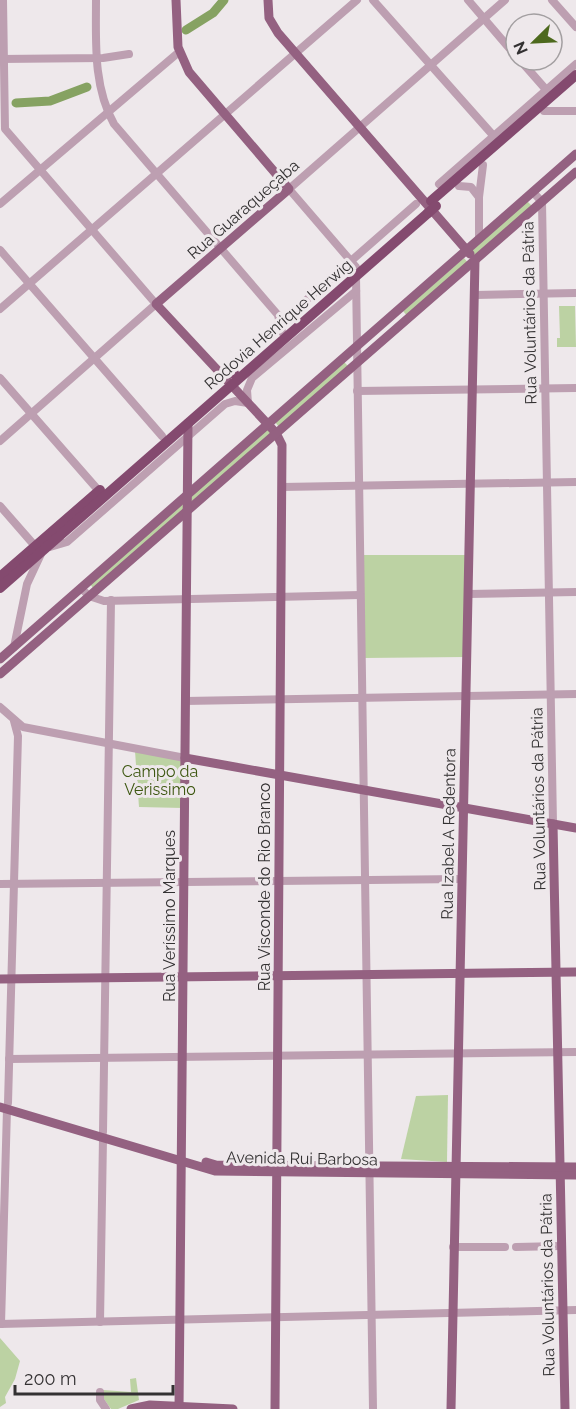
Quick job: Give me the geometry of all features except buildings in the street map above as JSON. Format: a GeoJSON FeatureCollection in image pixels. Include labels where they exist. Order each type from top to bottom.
{"type":"FeatureCollection","features":[{"type":"Feature","properties":{"kind":"highway","name":"Rodovia Henrique Herwig"},"geometry":{"type":"LineString","coordinates":[[0,588],[99,491],[282,332],[291,318],[427,206],[549,93],[576,75]]}},
{"type":"Feature","properties":{"kind":"highway","name":"Rodovia Henrique Herwig"},"geometry":{"type":"LineString","coordinates":[[427,206],[459,186],[576,84]]}},
{"type":"Feature","properties":{"kind":"highway","name":"Rodovia Henrique Herwig"},"geometry":{"type":"LineString","coordinates":[[0,577],[40,547],[188,423],[228,378],[250,368],[354,268]]}},
{"type":"Feature","properties":{"kind":"highway"},"geometry":{"type":"LineString","coordinates":[[250,368],[274,358]]}},
{"type":"Feature","properties":{"kind":"main road"},"geometry":{"type":"LineString","coordinates":[[176,0],[179,52],[189,72],[289,189]]}},
{"type":"Feature","properties":{"kind":"main road"},"geometry":{"type":"LineString","coordinates":[[268,0],[269,18],[274,28],[475,260]]}},
{"type":"Feature","properties":{"kind":"main road"},"geometry":{"type":"LineString","coordinates":[[0,659],[576,154]]}},
{"type":"Feature","properties":{"kind":"main road"},"geometry":{"type":"LineString","coordinates":[[0,675],[576,172]]}},
{"type":"Feature","properties":{"kind":"main road","name":"Rua Guaraqueçaba"},"geometry":{"type":"LineString","coordinates":[[156,304],[289,189]]}},
{"type":"Feature","properties":{"kind":"main road","name":"Rua Izabel A Redentora"},"geometry":{"type":"LineString","coordinates":[[451,1409],[475,260]]}},
{"type":"Feature","properties":{"kind":"main road"},"geometry":{"type":"LineString","coordinates":[[459,275],[470,274],[476,290]]}},
{"type":"Feature","properties":{"kind":"main road","name":"Rua Visconde do Rio Branco"},"geometry":{"type":"LineString","coordinates":[[156,304],[228,378],[268,424],[282,445],[275,1409]]}},
{"type":"Feature","properties":{"kind":"main road"},"geometry":{"type":"LineString","coordinates":[[398,311],[399,318],[406,321]]}},
{"type":"Feature","properties":{"kind":"main road","name":"Rua Veríssimo Marques"},"geometry":{"type":"LineString","coordinates":[[180,1408],[188,423]]}},
{"type":"Feature","properties":{"kind":"main road"},"geometry":{"type":"LineString","coordinates":[[185,758],[576,828]]}},
{"type":"Feature","properties":{"kind":"main road","name":"Rua Voluntários da Pátria"},"geometry":{"type":"LineString","coordinates":[[553,824],[565,1409]]}},
{"type":"Feature","properties":{"kind":"main road"},"geometry":{"type":"LineString","coordinates":[[0,979],[576,972]]}},
{"type":"Feature","properties":{"kind":"main road","name":"Avenida Rui Barbosa"},"geometry":{"type":"LineString","coordinates":[[4,1105],[182,1159],[216,1165],[277,1169],[560,1171],[576,1175]]}},
{"type":"Feature","properties":{"kind":"main road","name":"Avenida Rui Barbosa"},"geometry":{"type":"LineString","coordinates":[[560,1171],[576,1167]]}},
{"type":"Feature","properties":{"kind":"main road"},"geometry":{"type":"LineString","coordinates":[[131,1409],[150,1405],[233,1409]]}},
{"type":"Feature","properties":{"kind":"street"},"geometry":{"type":"LineString","coordinates":[[3,0],[2,131],[40,169],[156,304]]}},
{"type":"Feature","properties":{"kind":"street"},"geometry":{"type":"LineString","coordinates":[[96,0],[99,86],[107,111],[118,131],[278,315],[282,332]]}},
{"type":"Feature","properties":{"kind":"street"},"geometry":{"type":"LineString","coordinates":[[0,309],[357,0]]}},
{"type":"Feature","properties":{"kind":"street"},"geometry":{"type":"LineString","coordinates":[[373,0],[496,140],[439,184]]}},
{"type":"Feature","properties":{"kind":"street"},"geometry":{"type":"LineString","coordinates":[[468,0],[504,42]]}},
{"type":"Feature","properties":{"kind":"street","name":"Rua Guaraqueçaba"},"geometry":{"type":"LineString","coordinates":[[289,189],[505,0]]}},
{"type":"Feature","properties":{"kind":"street"},"geometry":{"type":"LineString","coordinates":[[552,0],[576,27]]}},
{"type":"Feature","properties":{"kind":"street"},"geometry":{"type":"LineString","coordinates":[[0,204],[179,52]]}},
{"type":"Feature","properties":{"kind":"street"},"geometry":{"type":"LineString","coordinates":[[2,59],[97,58],[129,54]]}},
{"type":"Feature","properties":{"kind":"street"},"geometry":{"type":"LineString","coordinates":[[531,72],[549,93],[576,64]]}},
{"type":"Feature","properties":{"kind":"street"},"geometry":{"type":"LineString","coordinates":[[544,111],[576,111]]}},
{"type":"Feature","properties":{"kind":"street"},"geometry":{"type":"LineString","coordinates":[[479,239],[479,197],[483,165]]}},
{"type":"Feature","properties":{"kind":"street"},"geometry":{"type":"LineString","coordinates":[[459,186],[471,187],[479,197]]}},
{"type":"Feature","properties":{"kind":"street"},"geometry":{"type":"LineString","coordinates":[[289,189],[354,268],[356,291],[368,1281],[373,1409]]}},
{"type":"Feature","properties":{"kind":"street","name":"Rua Voluntários da Pátria"},"geometry":{"type":"LineString","coordinates":[[533,192],[542,202],[553,824]]}},
{"type":"Feature","properties":{"kind":"street"},"geometry":{"type":"LineString","coordinates":[[0,250],[162,436]]}},
{"type":"Feature","properties":{"kind":"street"},"geometry":{"type":"LineString","coordinates":[[476,290],[543,294],[576,293]]}},
{"type":"Feature","properties":{"kind":"street"},"geometry":{"type":"LineString","coordinates":[[40,547],[67,542],[225,404],[235,401],[248,403],[247,390],[250,381],[274,358],[356,291]]}},
{"type":"Feature","properties":{"kind":"street","name":"Rua Guaraqueçaba"},"geometry":{"type":"LineString","coordinates":[[0,441],[156,304]]}},
{"type":"Feature","properties":{"kind":"street"},"geometry":{"type":"LineString","coordinates":[[278,315],[291,318]]}},
{"type":"Feature","properties":{"kind":"street"},"geometry":{"type":"LineString","coordinates":[[0,378],[99,491]]}},
{"type":"Feature","properties":{"kind":"street"},"geometry":{"type":"LineString","coordinates":[[357,391],[576,388]]}},
{"type":"Feature","properties":{"kind":"street"},"geometry":{"type":"LineString","coordinates":[[282,487],[576,482]]}},
{"type":"Feature","properties":{"kind":"street"},"geometry":{"type":"LineString","coordinates":[[0,506],[40,547]]}},
{"type":"Feature","properties":{"kind":"street"},"geometry":{"type":"LineString","coordinates":[[14,647],[27,584],[40,547]]}},
{"type":"Feature","properties":{"kind":"street"},"geometry":{"type":"LineString","coordinates":[[81,588],[90,596],[111,600],[360,595]]}},
{"type":"Feature","properties":{"kind":"street"},"geometry":{"type":"LineString","coordinates":[[469,594],[576,592]]}},
{"type":"Feature","properties":{"kind":"street"},"geometry":{"type":"LineString","coordinates":[[100,1322],[111,600]]}},
{"type":"Feature","properties":{"kind":"street"},"geometry":{"type":"LineString","coordinates":[[185,701],[576,694]]}},
{"type":"Feature","properties":{"kind":"street"},"geometry":{"type":"LineString","coordinates":[[0,707],[14,721],[30,729],[185,758]]}},
{"type":"Feature","properties":{"kind":"street"},"geometry":{"type":"LineString","coordinates":[[14,721],[18,738],[9,1059],[4,1105],[1,1324],[576,1310]]}},
{"type":"Feature","properties":{"kind":"street"},"geometry":{"type":"LineString","coordinates":[[18,738],[30,729]]}},
{"type":"Feature","properties":{"kind":"street"},"geometry":{"type":"LineString","coordinates":[[0,884],[462,879]]}},
{"type":"Feature","properties":{"kind":"street"},"geometry":{"type":"LineString","coordinates":[[9,1059],[576,1052]]}},
{"type":"Feature","properties":{"kind":"street"},"geometry":{"type":"LineString","coordinates":[[516,1247],[561,1246]]}},
{"type":"Feature","properties":{"kind":"street"},"geometry":{"type":"LineString","coordinates":[[453,1247],[506,1247]]}},
{"type":"Feature","properties":{"kind":"street"},"geometry":{"type":"LineString","coordinates":[[100,1392],[100,1400],[106,1409]]}},
{"type":"Feature","properties":{"kind":"green space"},"geometry":{"type":"Polygon","coordinates":[[[527,201],[533,207],[475,257],[471,251],[527,201]]]}},
{"type":"Feature","properties":{"kind":"green space"},"geometry":{"type":"Polygon","coordinates":[[[464,258],[469,264],[408,317],[403,311],[464,258]]]}},
{"type":"Feature","properties":{"kind":"green space"},"geometry":{"type":"Polygon","coordinates":[[[559,306],[575,306],[576,347],[557,347],[557,338],[560,338],[559,306]]]}},
{"type":"Feature","properties":{"kind":"green space"},"geometry":{"type":"Polygon","coordinates":[[[344,362],[349,367],[279,427],[275,422],[344,362]]]}},
{"type":"Feature","properties":{"kind":"green space"},"geometry":{"type":"Polygon","coordinates":[[[267,429],[272,434],[192,504],[190,496],[267,429]]]}},
{"type":"Feature","properties":{"kind":"green space"},"geometry":{"type":"Polygon","coordinates":[[[182,503],[185,510],[93,588],[90,584],[182,503]]]}},
{"type":"Feature","properties":{"kind":"green space"},"geometry":{"type":"Polygon","coordinates":[[[363,555],[467,555],[465,657],[364,658],[363,555]]]}},
{"type":"Feature","properties":{"kind":"green space","name":"Campo da Verissimo"},"geometry":{"type":"Polygon","coordinates":[[[135,751],[183,760],[183,808],[139,807],[135,751]]]}},
{"type":"Feature","properties":{"kind":"green space"},"geometry":{"type":"Polygon","coordinates":[[[448,1095],[447,1162],[401,1159],[416,1096],[448,1095]]]}},
{"type":"Feature","properties":{"kind":"green space"},"geometry":{"type":"Polygon","coordinates":[[[0,1338],[20,1361],[15,1379],[5,1397],[6,1403],[0,1407],[0,1338]]]}},
{"type":"Feature","properties":{"kind":"green space"},"geometry":{"type":"Polygon","coordinates":[[[136,1378],[139,1400],[118,1409],[111,1409],[104,1399],[103,1390],[131,1392],[130,1379],[136,1378]]]}},
{"type":"Feature","properties":{"kind":"waterway"},"geometry":{"type":"LineString","coordinates":[[186,30],[213,13],[224,0]]}},
{"type":"Feature","properties":{"kind":"waterway"},"geometry":{"type":"LineString","coordinates":[[16,103],[50,101],[87,87]]}}]}
